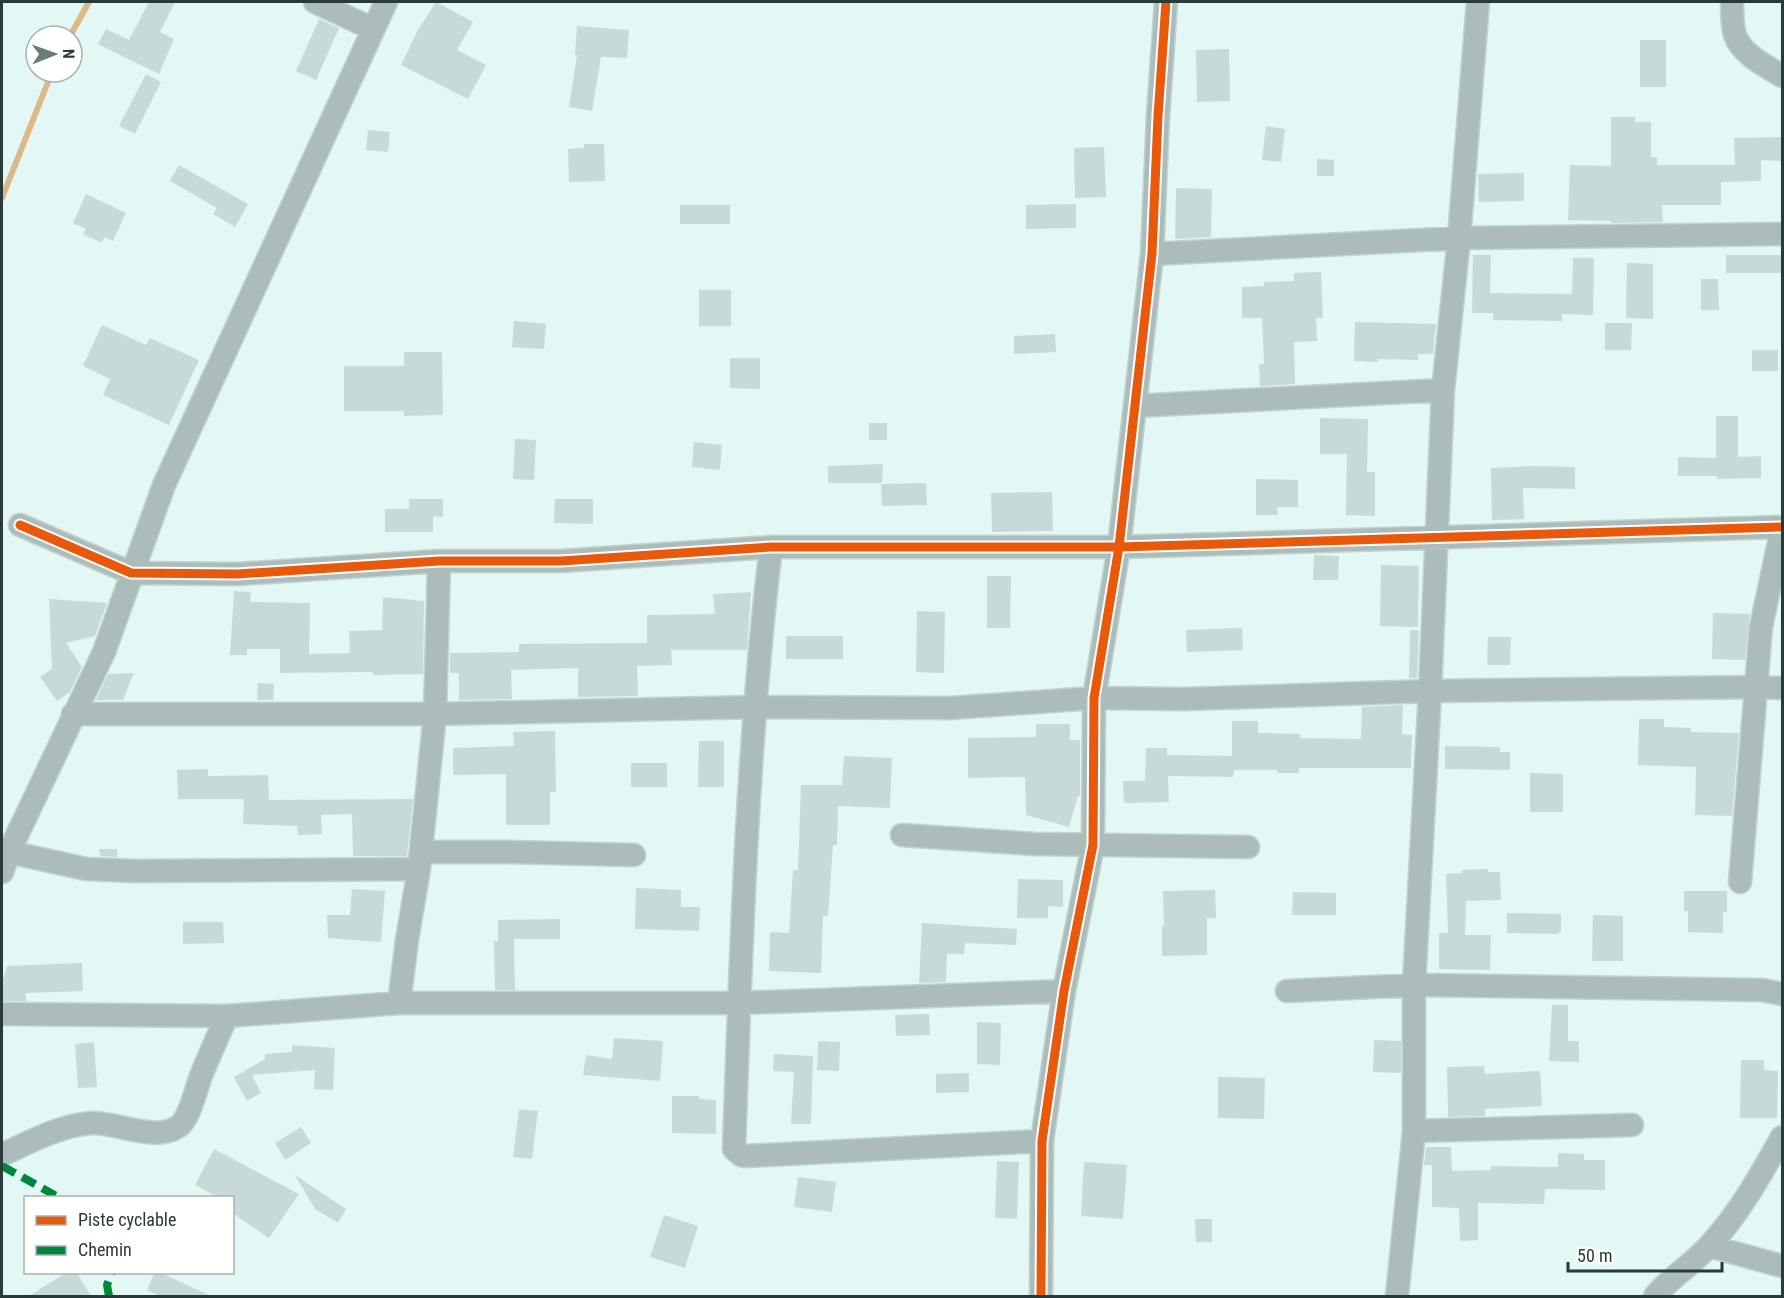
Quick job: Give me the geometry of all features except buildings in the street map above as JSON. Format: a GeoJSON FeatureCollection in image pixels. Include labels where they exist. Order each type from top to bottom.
{"type":"FeatureCollection","features":[{"type":"Feature","properties":{"kind":"street"},"geometry":{"type":"LineString","coordinates":[[315,2],[373,29]]}},
{"type":"Feature","properties":{"kind":"street"},"geometry":{"type":"LineString","coordinates":[[386,2],[164,485],[104,652],[5,862],[136,871],[634,855]]}},
{"type":"Feature","properties":{"kind":"street"},"geometry":{"type":"LineString","coordinates":[[1041,1296],[1042,1141],[1064,991],[1093,845],[1094,698],[1119,548],[1152,255],[1166,2]]}},
{"type":"Feature","properties":{"kind":"street"},"geometry":{"type":"LineString","coordinates":[[1397,1296],[1414,1131],[1414,985],[1443,390],[1459,238],[1478,2]]}},
{"type":"Feature","properties":{"kind":"street"},"geometry":{"type":"LineString","coordinates":[[1732,2],[1733,28],[1736,39],[1759,62],[1782,76]]}},
{"type":"Feature","properties":{"kind":"street"},"geometry":{"type":"LineString","coordinates":[[1152,255],[1459,238],[1782,234]]}},
{"type":"Feature","properties":{"kind":"street"},"geometry":{"type":"LineString","coordinates":[[1135,406],[1443,390]]}},
{"type":"Feature","properties":{"kind":"street"},"geometry":{"type":"LineString","coordinates":[[20,525],[131,573],[238,574],[439,561],[561,561],[771,547],[1119,548],[1782,527],[1761,627],[1740,882]]}},
{"type":"Feature","properties":{"kind":"street"},"geometry":{"type":"LineString","coordinates":[[771,547],[755,707],[739,1003],[734,1149],[741,1155],[1042,1141]]}},
{"type":"Feature","properties":{"kind":"street"},"geometry":{"type":"LineString","coordinates":[[399,1003],[420,861],[435,714],[439,561]]}},
{"type":"Feature","properties":{"kind":"street"},"geometry":{"type":"LineString","coordinates":[[73,714],[435,714],[755,707],[950,708],[1094,698],[1185,699],[1430,691],[1782,688]]}},
{"type":"Feature","properties":{"kind":"street"},"geometry":{"type":"LineString","coordinates":[[902,836],[1035,844],[1248,847]]}},
{"type":"Feature","properties":{"kind":"street"},"geometry":{"type":"LineString","coordinates":[[1287,991],[1414,985],[1761,990],[1782,994]]}},
{"type":"Feature","properties":{"kind":"street"},"geometry":{"type":"LineString","coordinates":[[2,1014],[227,1016],[399,1003],[739,1003],[1064,991]]}},
{"type":"Feature","properties":{"kind":"street"},"geometry":{"type":"LineString","coordinates":[[2,1155],[27,1143],[95,1123],[154,1132],[180,1125],[189,1111],[227,1016]]}},
{"type":"Feature","properties":{"kind":"street"},"geometry":{"type":"LineString","coordinates":[[1414,1131],[1632,1125]]}},
{"type":"Feature","properties":{"kind":"street"},"geometry":{"type":"LineString","coordinates":[[1655,1296],[1665,1284],[1709,1246],[1744,1200],[1782,1137]]}},
{"type":"Feature","properties":{"kind":"street"},"geometry":{"type":"LineString","coordinates":[[1709,1246],[1782,1266]]}},
{"type":"Feature","properties":{"kind":"waterway"},"geometry":{"type":"LineString","coordinates":[[77,24],[89,2]]}},
{"type":"Feature","properties":{"kind":"waterway"},"geometry":{"type":"LineString","coordinates":[[2,198],[47,84]]}},
{"type":"Feature","properties":{"kind":"marked path"},"geometry":{"type":"LineString","coordinates":[[2,1166],[56,1196]]}},
{"type":"Feature","properties":{"kind":"marked path"},"geometry":{"type":"LineString","coordinates":[[109,1296],[107,1285],[111,1274]]}},
{"type":"Feature","properties":{"kind":"cycle path"},"geometry":{"type":"LineString","coordinates":[[1041,1296],[1042,1141],[1064,991],[1093,845],[1094,698],[1119,547],[1152,254],[1166,2]]}},
{"type":"Feature","properties":{"kind":"cycle path"},"geometry":{"type":"LineString","coordinates":[[20,525],[131,573],[238,574],[439,561],[561,561],[771,547],[1119,547],[1782,527]]}}]}
